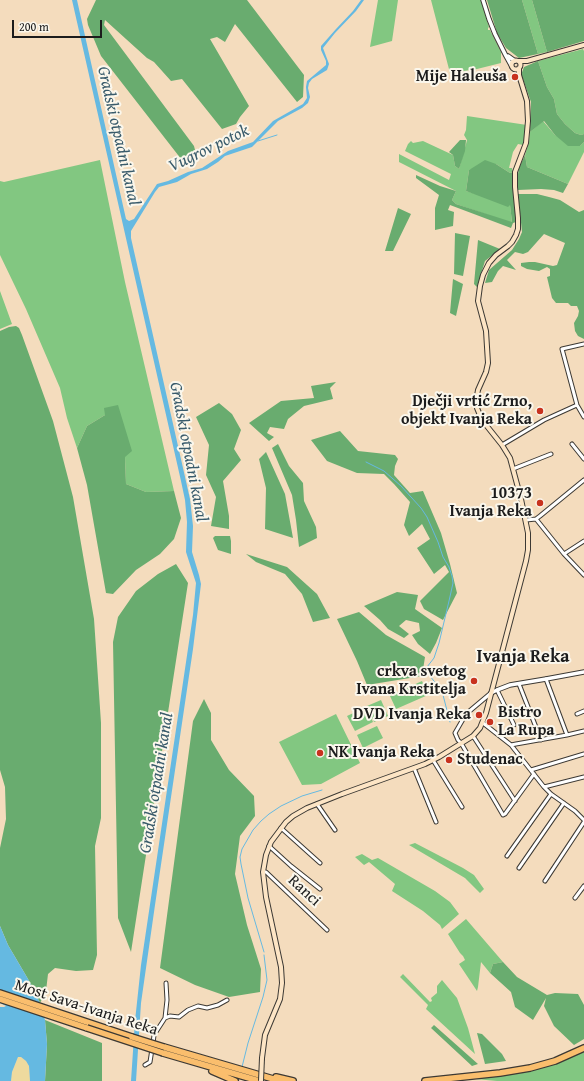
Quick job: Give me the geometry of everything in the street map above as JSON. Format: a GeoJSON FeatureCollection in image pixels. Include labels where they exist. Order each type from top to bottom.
{"type":"FeatureCollection","features":[{"type":"Feature","properties":{"kind":"highway","name":"Most Sava-Ivanja Reka"},"geometry":{"type":"LineString","coordinates":[[0,993],[110,1030],[163,1050]]}},
{"type":"Feature","properties":{"kind":"highway","name":"Most Sava-Ivanja Reka"},"geometry":{"type":"LineString","coordinates":[[0,999],[52,1017],[163,1050]]}},
{"type":"Feature","properties":{"kind":"highway"},"geometry":{"type":"LineString","coordinates":[[425,1081],[500,1073],[530,1068],[555,1061],[584,1048]]}},
{"type":"Feature","properties":{"kind":"highway"},"geometry":{"type":"LineString","coordinates":[[163,1050],[183,1061],[230,1072],[250,1071],[293,1081]]}},
{"type":"Feature","properties":{"kind":"highway"},"geometry":{"type":"LineString","coordinates":[[163,1050],[260,1081]]}},
{"type":"Feature","properties":{"kind":"highway"},"geometry":{"type":"LineString","coordinates":[[250,1071],[280,1081]]}},
{"type":"Feature","properties":{"kind":"highway"},"geometry":{"type":"LineString","coordinates":[[230,1072],[235,1081]]}},
{"type":"Feature","properties":{"kind":"main road"},"geometry":{"type":"LineString","coordinates":[[516,61],[527,61],[584,45]]}},
{"type":"Feature","properties":{"kind":"main road"},"geometry":{"type":"LineString","coordinates":[[512,67],[516,61]]}},
{"type":"Feature","properties":{"kind":"main road"},"geometry":{"type":"LineString","coordinates":[[260,1081],[265,1035],[280,999],[282,989],[281,967],[266,897],[263,872],[266,855],[271,842],[294,816],[307,808],[433,760],[472,736],[480,728],[483,723],[527,556],[529,542],[526,520],[510,458],[502,445],[482,420],[476,408],[477,394],[488,363],[486,331],[478,306],[478,298],[483,275],[487,266],[494,258],[512,242],[517,231],[518,218],[515,172],[526,143],[528,102],[519,75],[520,64],[516,61]]}},
{"type":"Feature","properties":{"kind":"main road"},"geometry":{"type":"LineString","coordinates":[[512,67],[515,70],[520,68],[527,61]]}},
{"type":"Feature","properties":{"kind":"main road"},"geometry":{"type":"LineString","coordinates":[[512,67],[523,86]]}},
{"type":"Feature","properties":{"kind":"street"},"geometry":{"type":"LineString","coordinates":[[483,0],[502,50],[512,67]]}},
{"type":"Feature","properties":{"kind":"street"},"geometry":{"type":"LineString","coordinates":[[502,50],[516,61]]}},
{"type":"Feature","properties":{"kind":"street"},"geometry":{"type":"LineString","coordinates":[[584,344],[562,349],[577,405],[584,418]]}},
{"type":"Feature","properties":{"kind":"street"},"geometry":{"type":"LineString","coordinates":[[502,445],[544,420],[577,405]]}},
{"type":"Feature","properties":{"kind":"street"},"geometry":{"type":"LineString","coordinates":[[572,444],[584,459]]}},
{"type":"Feature","properties":{"kind":"street"},"geometry":{"type":"LineString","coordinates":[[513,469],[551,454]]}},
{"type":"Feature","properties":{"kind":"street"},"geometry":{"type":"LineString","coordinates":[[526,520],[536,519],[584,480]]}},
{"type":"Feature","properties":{"kind":"street"},"geometry":{"type":"LineString","coordinates":[[536,519],[564,554],[584,575]]}},
{"type":"Feature","properties":{"kind":"street"},"geometry":{"type":"LineString","coordinates":[[564,554],[584,541]]}},
{"type":"Feature","properties":{"kind":"street"},"geometry":{"type":"LineString","coordinates":[[534,774],[515,801],[502,816],[455,733],[466,714],[491,693],[497,690],[510,685],[584,672]]}},
{"type":"Feature","properties":{"kind":"street"},"geometry":{"type":"LineString","coordinates":[[546,679],[568,735]]}},
{"type":"Feature","properties":{"kind":"street"},"geometry":{"type":"LineString","coordinates":[[519,684],[541,740]]}},
{"type":"Feature","properties":{"kind":"street"},"geometry":{"type":"LineString","coordinates":[[497,690],[514,725]]}},
{"type":"Feature","properties":{"kind":"street"},"geometry":{"type":"LineString","coordinates":[[577,714],[584,711]]}},
{"type":"Feature","properties":{"kind":"street"},"geometry":{"type":"LineString","coordinates":[[483,723],[511,745],[544,787],[575,810],[584,821],[545,881]]}},
{"type":"Feature","properties":{"kind":"street"},"geometry":{"type":"LineString","coordinates":[[511,745],[584,731]]}},
{"type":"Feature","properties":{"kind":"street"},"geometry":{"type":"LineString","coordinates":[[472,736],[515,801]]}},
{"type":"Feature","properties":{"kind":"street"},"geometry":{"type":"LineString","coordinates":[[531,770],[584,754]]}},
{"type":"Feature","properties":{"kind":"street"},"geometry":{"type":"LineString","coordinates":[[433,760],[462,807]]}},
{"type":"Feature","properties":{"kind":"street"},"geometry":{"type":"LineString","coordinates":[[414,768],[436,822]]}},
{"type":"Feature","properties":{"kind":"street"},"geometry":{"type":"LineString","coordinates":[[544,787],[584,776]]}},
{"type":"Feature","properties":{"kind":"street"},"geometry":{"type":"LineString","coordinates":[[507,856],[552,794]]}},
{"type":"Feature","properties":{"kind":"street"},"geometry":{"type":"LineString","coordinates":[[519,868],[564,803]]}},
{"type":"Feature","properties":{"kind":"street"},"geometry":{"type":"LineString","coordinates":[[317,804],[335,830]]}},
{"type":"Feature","properties":{"kind":"street"},"geometry":{"type":"LineString","coordinates":[[282,828],[320,863]]}},
{"type":"Feature","properties":{"kind":"street"},"geometry":{"type":"LineString","coordinates":[[269,846],[320,889]]}},
{"type":"Feature","properties":{"kind":"street","name":"Ranci"},"geometry":{"type":"LineString","coordinates":[[263,872],[266,872],[327,930]]}},
{"type":"Feature","properties":{"kind":"street"},"geometry":{"type":"LineString","coordinates":[[575,898],[584,886]]}},
{"type":"Feature","properties":{"kind":"street"},"geometry":{"type":"LineString","coordinates":[[145,1065],[150,1062],[154,1035],[165,1018],[167,1000],[166,983]]}},
{"type":"Feature","properties":{"kind":"street"},"geometry":{"type":"LineString","coordinates":[[165,1018],[170,1016],[179,1017],[188,1010],[198,1006],[207,1008],[218,1005],[227,1000]]}},
{"type":"Feature","properties":{"kind":"green space"},"geometry":{"type":"Polygon","coordinates":[[[96,0],[247,0],[304,75],[303,97],[297,102],[235,24],[225,42],[217,37],[210,39],[249,106],[236,124],[222,129],[182,79],[171,81],[154,62],[147,58],[105,20],[104,25],[194,146],[197,158],[185,164],[101,56],[87,19],[96,0]]]}},
{"type":"Feature","properties":{"kind":"green space"},"geometry":{"type":"Polygon","coordinates":[[[378,0],[398,0],[392,41],[370,47],[378,0]]]}},
{"type":"Feature","properties":{"kind":"green space"},"geometry":{"type":"Polygon","coordinates":[[[431,0],[481,0],[489,27],[488,30],[490,30],[501,52],[501,63],[477,69],[450,73],[431,0]]]}},
{"type":"Feature","properties":{"kind":"green space"},"geometry":{"type":"Polygon","coordinates":[[[487,0],[522,0],[538,54],[519,58],[506,48],[497,33],[487,0]]]}},
{"type":"Feature","properties":{"kind":"green space"},"geometry":{"type":"Polygon","coordinates":[[[522,0],[532,0],[547,52],[538,54],[522,0]]]}},
{"type":"Feature","properties":{"kind":"green space"},"geometry":{"type":"Polygon","coordinates":[[[532,0],[584,0],[584,41],[547,52],[532,0]]]}},
{"type":"Feature","properties":{"kind":"green space"},"geometry":{"type":"Polygon","coordinates":[[[583,49],[584,134],[581,135],[575,133],[557,114],[554,99],[547,87],[538,61],[583,49]]]}},
{"type":"Feature","properties":{"kind":"green space"},"geometry":{"type":"Polygon","coordinates":[[[538,61],[547,87],[554,99],[557,114],[575,133],[581,135],[584,134],[584,142],[580,146],[568,146],[555,135],[544,121],[530,132],[531,102],[521,75],[524,67],[538,61]]]}},
{"type":"Feature","properties":{"kind":"green space"},"geometry":{"type":"Polygon","coordinates":[[[467,116],[527,125],[523,145],[518,144],[513,152],[509,168],[512,168],[513,172],[510,173],[496,164],[469,170],[466,191],[510,204],[512,223],[456,204],[452,200],[456,191],[399,162],[399,154],[449,180],[451,174],[405,151],[411,141],[413,143],[423,141],[453,155],[455,166],[459,169],[467,140],[464,135],[467,116]]]}},
{"type":"Feature","properties":{"kind":"green space"},"geometry":{"type":"Polygon","coordinates":[[[543,121],[555,135],[580,146],[584,142],[584,152],[568,184],[527,167],[525,155],[530,132],[543,121]]]}},
{"type":"Feature","properties":{"kind":"green space"},"geometry":{"type":"Polygon","coordinates":[[[460,140],[466,140],[465,151],[459,169],[455,166],[453,155],[449,152],[460,140]]]}},
{"type":"Feature","properties":{"kind":"green space"},"geometry":{"type":"Polygon","coordinates":[[[525,155],[527,167],[568,184],[563,193],[554,190],[541,189],[518,190],[519,168],[525,155]]]}},
{"type":"Feature","properties":{"kind":"green space"},"geometry":{"type":"Polygon","coordinates":[[[100,160],[125,282],[174,491],[146,492],[126,484],[125,457],[105,415],[87,426],[77,448],[67,418],[60,388],[26,309],[0,255],[0,181],[4,182],[100,160]]]}},
{"type":"Feature","properties":{"kind":"green space"},"geometry":{"type":"Polygon","coordinates":[[[485,160],[496,164],[510,173],[513,172],[516,222],[513,223],[511,228],[450,205],[448,210],[454,212],[453,226],[435,230],[435,208],[439,195],[416,178],[416,175],[440,186],[456,191],[452,200],[456,204],[512,222],[510,205],[508,207],[466,191],[469,170],[485,160]]]}},
{"type":"Feature","properties":{"kind":"green space"},"geometry":{"type":"Polygon","coordinates":[[[518,194],[537,194],[560,200],[579,212],[584,210],[584,339],[578,336],[575,331],[574,323],[579,311],[577,306],[571,306],[568,303],[556,303],[552,298],[547,277],[550,276],[550,269],[547,267],[539,271],[527,269],[521,266],[521,263],[529,262],[553,266],[557,265],[565,243],[544,234],[528,252],[523,254],[515,252],[507,260],[516,270],[503,266],[498,271],[492,282],[485,283],[489,270],[512,250],[522,232],[518,194]]]}},
{"type":"Feature","properties":{"kind":"green space"},"geometry":{"type":"Polygon","coordinates":[[[398,208],[411,214],[393,251],[385,251],[398,208]]]}},
{"type":"Feature","properties":{"kind":"green space"},"geometry":{"type":"Polygon","coordinates":[[[455,233],[470,236],[463,276],[454,274],[455,233]]]}},
{"type":"Feature","properties":{"kind":"green space"},"geometry":{"type":"Polygon","coordinates":[[[478,240],[500,249],[485,261],[477,287],[474,284],[478,240]]]}},
{"type":"Feature","properties":{"kind":"green space"},"geometry":{"type":"Polygon","coordinates":[[[453,279],[463,284],[456,316],[450,313],[453,279]]]}},
{"type":"Feature","properties":{"kind":"green space"},"geometry":{"type":"Polygon","coordinates":[[[0,291],[12,324],[0,329],[0,291]]]}},
{"type":"Feature","properties":{"kind":"green space"},"geometry":{"type":"Polygon","coordinates":[[[16,326],[19,328],[22,335],[53,421],[73,497],[94,619],[101,723],[101,818],[95,846],[97,955],[93,970],[76,971],[55,968],[48,974],[46,991],[40,1003],[8,945],[0,926],[0,848],[6,819],[5,787],[0,770],[0,331],[16,326]]]}},
{"type":"Feature","properties":{"kind":"green space"},"geometry":{"type":"Polygon","coordinates":[[[336,382],[330,388],[333,399],[304,406],[288,419],[284,429],[270,427],[267,433],[274,437],[269,441],[249,423],[281,401],[314,398],[311,386],[336,382]]]}},
{"type":"Feature","properties":{"kind":"green space"},"geometry":{"type":"Polygon","coordinates":[[[219,403],[232,414],[241,430],[234,449],[241,460],[223,481],[229,516],[229,529],[211,526],[216,497],[206,475],[209,445],[196,417],[219,403]]]}},
{"type":"Feature","properties":{"kind":"green space"},"geometry":{"type":"Polygon","coordinates":[[[118,405],[132,451],[125,457],[126,484],[146,492],[174,491],[181,518],[174,539],[160,554],[136,570],[113,594],[106,593],[87,485],[77,448],[87,426],[105,415],[104,408],[118,405]]]}},
{"type":"Feature","properties":{"kind":"green space"},"geometry":{"type":"Polygon","coordinates":[[[340,431],[358,451],[395,455],[398,459],[395,466],[394,475],[410,493],[423,491],[441,533],[457,593],[443,620],[424,609],[420,601],[449,572],[445,565],[434,574],[417,548],[430,539],[422,524],[409,536],[404,525],[410,502],[384,474],[357,473],[327,461],[311,440],[340,431]]]}},
{"type":"Feature","properties":{"kind":"green space"},"geometry":{"type":"Polygon","coordinates":[[[278,444],[289,466],[303,483],[304,501],[316,527],[317,538],[299,547],[292,495],[272,448],[278,444]]]}},
{"type":"Feature","properties":{"kind":"green space"},"geometry":{"type":"Polygon","coordinates":[[[266,452],[285,494],[293,538],[265,529],[266,488],[259,459],[266,452]]]}},
{"type":"Feature","properties":{"kind":"green space"},"geometry":{"type":"Polygon","coordinates":[[[215,536],[230,536],[231,554],[218,550],[213,538],[215,536]]]}},
{"type":"Feature","properties":{"kind":"green space"},"geometry":{"type":"Polygon","coordinates":[[[246,554],[287,567],[317,594],[330,618],[313,622],[302,594],[285,574],[256,562],[246,554]]]}},
{"type":"Feature","properties":{"kind":"green space"},"geometry":{"type":"Polygon","coordinates":[[[176,564],[188,583],[131,952],[118,918],[113,642],[118,617],[136,591],[158,574],[176,564]]]}},
{"type":"Feature","properties":{"kind":"green space"},"geometry":{"type":"Polygon","coordinates":[[[397,592],[418,595],[415,609],[442,628],[430,654],[418,644],[412,635],[420,631],[419,623],[406,620],[399,626],[409,634],[404,638],[388,629],[364,606],[397,592]]]}},
{"type":"Feature","properties":{"kind":"green space"},"geometry":{"type":"Polygon","coordinates":[[[359,612],[386,635],[425,657],[422,676],[367,685],[337,619],[359,612]]]}},
{"type":"Feature","properties":{"kind":"green space"},"geometry":{"type":"Polygon","coordinates":[[[422,681],[428,695],[396,709],[390,696],[422,681]]]}},
{"type":"Feature","properties":{"kind":"green space"},"geometry":{"type":"Polygon","coordinates":[[[204,699],[211,713],[211,740],[229,770],[254,796],[255,816],[240,836],[235,874],[247,925],[261,969],[260,992],[229,997],[195,985],[160,968],[193,721],[204,699]]]}},
{"type":"Feature","properties":{"kind":"green space"},"geometry":{"type":"Polygon","coordinates":[[[381,700],[388,716],[374,722],[367,706],[381,700]]]}},
{"type":"Feature","properties":{"kind":"green space"},"geometry":{"type":"Polygon","coordinates":[[[366,707],[373,722],[355,731],[347,716],[366,707]]]}},
{"type":"Feature","properties":{"kind":"green space","name":"NK Ivanja Reka"},"geometry":{"type":"Polygon","coordinates":[[[336,714],[360,763],[321,784],[302,785],[279,742],[336,714]]]}},
{"type":"Feature","properties":{"kind":"green space"},"geometry":{"type":"Polygon","coordinates":[[[377,726],[383,738],[363,748],[357,735],[377,726]]]}},
{"type":"Feature","properties":{"kind":"green space"},"geometry":{"type":"Polygon","coordinates":[[[415,843],[474,875],[484,889],[480,893],[465,878],[409,845],[415,843]]]}},
{"type":"Feature","properties":{"kind":"green space"},"geometry":{"type":"Polygon","coordinates":[[[362,854],[372,860],[378,858],[435,891],[450,902],[459,914],[442,929],[440,925],[423,911],[392,891],[395,884],[369,862],[364,865],[355,857],[362,854]]]}},
{"type":"Feature","properties":{"kind":"green space"},"geometry":{"type":"Polygon","coordinates":[[[466,919],[503,962],[493,964],[490,973],[481,962],[477,991],[459,964],[465,960],[448,934],[466,919]]]}},
{"type":"Feature","properties":{"kind":"green space"},"geometry":{"type":"Polygon","coordinates":[[[503,962],[517,977],[547,995],[555,993],[578,994],[584,1005],[584,1039],[574,1045],[554,1026],[544,1006],[546,998],[533,1020],[515,1007],[511,992],[490,973],[493,964],[503,962]]]}},
{"type":"Feature","properties":{"kind":"green space"},"geometry":{"type":"Polygon","coordinates":[[[403,974],[430,1002],[432,1001],[431,998],[437,993],[437,986],[442,980],[457,998],[468,1028],[475,1054],[426,1009],[428,1005],[400,977],[403,974]]]}},
{"type":"Feature","properties":{"kind":"green space"},"geometry":{"type":"Polygon","coordinates":[[[45,1020],[102,1043],[102,1081],[45,1081],[47,1044],[45,1020]]]}},
{"type":"Feature","properties":{"kind":"green space"},"geometry":{"type":"Polygon","coordinates":[[[434,1025],[478,1064],[472,1066],[431,1028],[434,1025]]]}},
{"type":"Feature","properties":{"kind":"green space"},"geometry":{"type":"Polygon","coordinates":[[[477,1033],[482,1034],[502,1054],[506,1061],[485,1064],[477,1033]]]}},
{"type":"Feature","properties":{"kind":"green space"},"geometry":{"type":"Polygon","coordinates":[[[584,1050],[584,1081],[497,1081],[475,1079],[516,1073],[584,1050]]]}},
{"type":"Feature","properties":{"kind":"sand"},"geometry":{"type":"Polygon","coordinates":[[[18,1057],[21,1057],[26,1061],[29,1066],[30,1081],[11,1081],[12,1072],[18,1057]]]}},
{"type":"Feature","properties":{"kind":"water"},"geometry":{"type":"Polygon","coordinates":[[[72,0],[77,0],[126,219],[129,221],[134,219],[157,184],[202,168],[228,151],[253,142],[273,121],[303,104],[307,98],[307,81],[326,65],[321,46],[361,0],[364,0],[323,48],[329,64],[327,70],[312,79],[309,83],[308,88],[310,97],[308,103],[302,108],[278,121],[252,147],[225,156],[207,169],[191,174],[177,182],[159,187],[131,231],[131,238],[190,499],[193,526],[192,552],[201,584],[193,649],[141,1003],[136,1081],[131,1081],[141,965],[193,615],[196,583],[186,552],[187,522],[185,500],[181,481],[72,0]]]}},
{"type":"Feature","properties":{"kind":"water"},"geometry":{"type":"Polygon","coordinates":[[[0,926],[8,945],[40,1003],[45,1020],[47,1044],[45,1081],[30,1081],[29,1066],[26,1061],[21,1057],[18,1057],[12,1072],[11,1081],[0,1081],[0,1007],[6,1006],[0,1003],[0,926]]]}},
{"type":"Feature","properties":{"kind":"waterway","name":"Vugrov potok"},"geometry":{"type":"LineString","coordinates":[[258,141],[277,135]]}},
{"type":"Feature","properties":{"kind":"waterway"},"geometry":{"type":"LineString","coordinates":[[366,462],[384,471],[401,486],[421,508],[427,517],[452,576],[453,583],[439,643],[434,658],[427,667],[430,676],[441,690],[450,722]]}},
{"type":"Feature","properties":{"kind":"waterway"},"geometry":{"type":"LineString","coordinates":[[264,952],[248,898],[240,857],[242,849],[253,830],[269,814],[281,806],[302,796],[322,790]]}},
{"type":"Feature","properties":{"kind":"waterway"},"geometry":{"type":"LineString","coordinates":[[242,1067],[267,980],[264,955]]}},
{"type":"Feature","properties":{"kind":"place","name":"Mije Haleuša"},"geometry":{"type":"Point","coordinates":[515,77]}},
{"type":"Feature","properties":{"kind":"place","name":"Dječji vrtić Zrno, objekt Ivanja Reka"},"geometry":{"type":"Point","coordinates":[540,411]}},
{"type":"Feature","properties":{"kind":"place","name":"10373 Ivanja Reka"},"geometry":{"type":"Point","coordinates":[540,503]}},
{"type":"Feature","properties":{"kind":"place","name":"crkva svetog Ivana Krstitelja"},"geometry":{"type":"Point","coordinates":[474,681]}},
{"type":"Feature","properties":{"kind":"place","name":"DVD Ivanja Reka"},"geometry":{"type":"Point","coordinates":[479,715]}},
{"type":"Feature","properties":{"kind":"place","name":"Bistro La Rupa"},"geometry":{"type":"Point","coordinates":[490,722]}},
{"type":"Feature","properties":{"kind":"place","name":"NK Ivanja Reka"},"geometry":{"type":"Point","coordinates":[320,753]}},
{"type":"Feature","properties":{"kind":"place","name":"Studenac"},"geometry":{"type":"Point","coordinates":[449,760]}},
{"type":"Feature","properties":{"kind":"district","name":"Ivanja Reka"},"geometry":{"type":"Point","coordinates":[523,657]}},
{"type":"Feature","properties":{"kind":"water label","name":"Gradski otpadni kanal"},"geometry":{"type":"Point","coordinates":[118,136]}},
{"type":"Feature","properties":{"kind":"water label","name":"Gradski otpadni kanal"},"geometry":{"type":"Point","coordinates":[188,452]}},
{"type":"Feature","properties":{"kind":"water label","name":"Gradski otpadni kanal"},"geometry":{"type":"Point","coordinates":[157,783]}}]}
